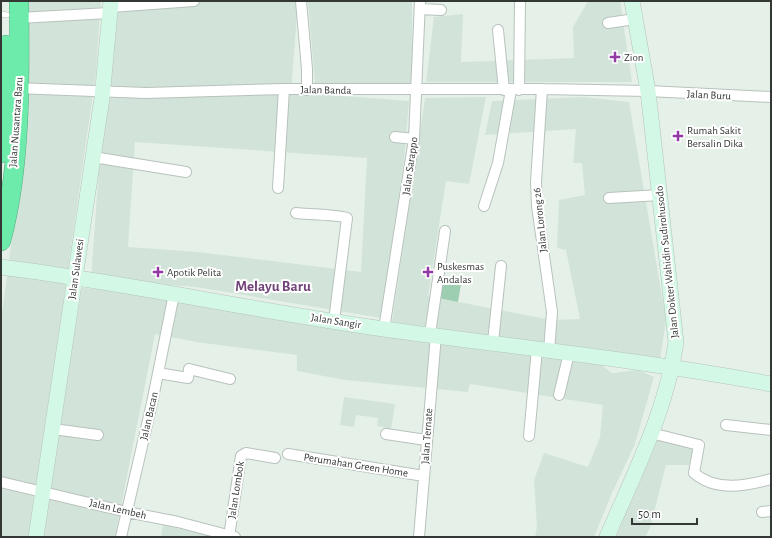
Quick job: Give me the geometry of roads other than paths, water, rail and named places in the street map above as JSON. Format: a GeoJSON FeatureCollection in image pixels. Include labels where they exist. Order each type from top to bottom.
{"type":"FeatureCollection","features":[{"type":"Feature","properties":{"kind":"highway","name":"Jalan Nusantara Baru"},"geometry":{"type":"LineString","coordinates":[[1,154],[7,93],[11,10]]}},
{"type":"Feature","properties":{"kind":"highway","name":"Jalan Nusantara Baru"},"geometry":{"type":"LineString","coordinates":[[1,241],[6,222],[15,151],[7,93]]}},
{"type":"Feature","properties":{"kind":"street"},"geometry":{"type":"LineString","coordinates":[[11,10],[110,7],[194,1]]}},
{"type":"Feature","properties":{"kind":"street"},"geometry":{"type":"LineString","coordinates":[[301,1],[307,69],[307,90]]}},
{"type":"Feature","properties":{"kind":"street"},"geometry":{"type":"LineString","coordinates":[[484,206],[498,162],[511,90],[520,1]]}},
{"type":"Feature","properties":{"kind":"street","name":"Jalan Dokter Wahidin Sudirohusodo"},"geometry":{"type":"LineString","coordinates":[[607,537],[651,433],[673,369],[676,342],[648,91],[632,1]]}},
{"type":"Feature","properties":{"kind":"street"},"geometry":{"type":"LineString","coordinates":[[420,5],[441,10]]}},
{"type":"Feature","properties":{"kind":"street","name":"Jalan Sarappo"},"geometry":{"type":"LineString","coordinates":[[384,329],[414,139],[418,90],[420,5]]}},
{"type":"Feature","properties":{"kind":"street","name":"Jalan Sulawesi"},"geometry":{"type":"LineString","coordinates":[[36,537],[93,157],[102,91],[110,7]]}},
{"type":"Feature","properties":{"kind":"street"},"geometry":{"type":"LineString","coordinates":[[608,23],[635,19]]}},
{"type":"Feature","properties":{"kind":"street"},"geometry":{"type":"LineString","coordinates":[[498,30],[511,90]]}},
{"type":"Feature","properties":{"kind":"street"},"geometry":{"type":"LineString","coordinates":[[278,188],[284,89]]}},
{"type":"Feature","properties":{"kind":"street","name":"Jalan Banda"},"geometry":{"type":"LineString","coordinates":[[7,93],[102,91],[146,93],[284,89],[542,89],[648,91]]}},
{"type":"Feature","properties":{"kind":"street","name":"Jalan Lorong 26"},"geometry":{"type":"LineString","coordinates":[[530,436],[543,350],[552,312],[537,206],[536,188],[542,89]]}},
{"type":"Feature","properties":{"kind":"street","name":"Jalan Buru"},"geometry":{"type":"LineString","coordinates":[[648,91],[771,97]]}},
{"type":"Feature","properties":{"kind":"street"},"geometry":{"type":"LineString","coordinates":[[395,137],[414,139]]}},
{"type":"Feature","properties":{"kind":"street"},"geometry":{"type":"LineString","coordinates":[[93,157],[186,172]]}},
{"type":"Feature","properties":{"kind":"street"},"geometry":{"type":"LineString","coordinates":[[609,198],[660,195]]}},
{"type":"Feature","properties":{"kind":"street"},"geometry":{"type":"LineString","coordinates":[[296,213],[320,216],[342,216],[347,218],[334,320]]}},
{"type":"Feature","properties":{"kind":"street","name":"Jalan Ternate"},"geometry":{"type":"LineString","coordinates":[[419,537],[433,334],[445,231]]}},
{"type":"Feature","properties":{"kind":"street"},"geometry":{"type":"LineString","coordinates":[[493,342],[501,266]]}},
{"type":"Feature","properties":{"kind":"street","name":"Jalan Sangir"},"geometry":{"type":"LineString","coordinates":[[1,267],[75,276],[384,329],[493,342],[771,384]]}},
{"type":"Feature","properties":{"kind":"street","name":"Jalan Bacan"},"geometry":{"type":"LineString","coordinates":[[121,537],[158,373],[174,294]]}},
{"type":"Feature","properties":{"kind":"street"},"geometry":{"type":"LineString","coordinates":[[559,395],[568,353]]}},
{"type":"Feature","properties":{"kind":"street"},"geometry":{"type":"LineString","coordinates":[[158,373],[188,378],[189,370],[230,378]]}},
{"type":"Feature","properties":{"kind":"street"},"geometry":{"type":"LineString","coordinates":[[726,425],[771,430]]}},
{"type":"Feature","properties":{"kind":"street"},"geometry":{"type":"LineString","coordinates":[[53,429],[98,434]]}},
{"type":"Feature","properties":{"kind":"street"},"geometry":{"type":"LineString","coordinates":[[651,433],[699,445],[694,473],[716,483],[730,487],[747,485],[771,479]]}},
{"type":"Feature","properties":{"kind":"street"},"geometry":{"type":"LineString","coordinates":[[386,434],[426,440]]}},
{"type":"Feature","properties":{"kind":"street","name":"Jalan Lombok"},"geometry":{"type":"LineString","coordinates":[[231,537],[241,456],[246,453],[275,458]]}},
{"type":"Feature","properties":{"kind":"street","name":"Perumahan Green Home"},"geometry":{"type":"LineString","coordinates":[[288,454],[424,476]]}},
{"type":"Feature","properties":{"kind":"street","name":"Jalan Lembeh"},"geometry":{"type":"LineString","coordinates":[[1,482],[127,512],[178,522],[231,537]]}},
{"type":"Feature","properties":{"kind":"place","name":"Zion"},"geometry":{"type":"Point","coordinates":[615,57]}},
{"type":"Feature","properties":{"kind":"place","name":"Rumah Sakit Bersalin Dika"},"geometry":{"type":"Point","coordinates":[678,136]}},
{"type":"Feature","properties":{"kind":"place","name":"Apotik Pelita"},"geometry":{"type":"Point","coordinates":[158,272]}},
{"type":"Feature","properties":{"kind":"place","name":"Puskesmas Andalas"},"geometry":{"type":"Point","coordinates":[428,272]}},
{"type":"Feature","properties":{"kind":"district","name":"Melayu Baru"},"geometry":{"type":"Point","coordinates":[273,286]}}]}
